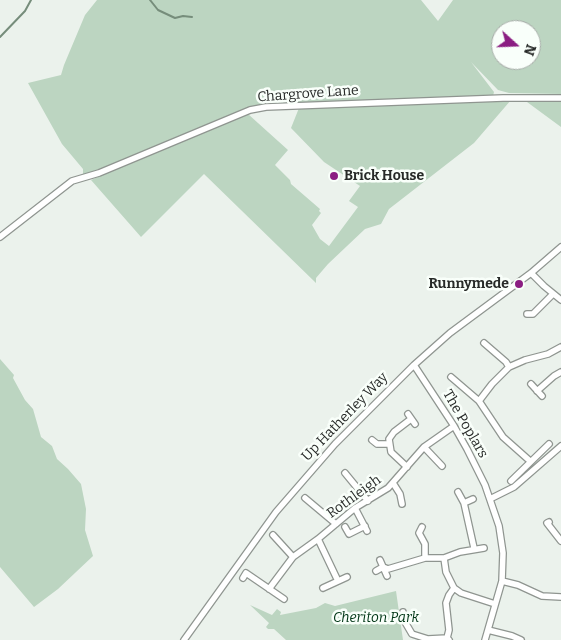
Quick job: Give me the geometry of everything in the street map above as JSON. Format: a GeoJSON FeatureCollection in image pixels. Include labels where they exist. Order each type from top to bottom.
{"type":"FeatureCollection","features":[{"type":"Feature","properties":{"kind":"street","name":"Chargrove Lane"},"geometry":{"type":"LineString","coordinates":[[0,237],[72,182],[99,173],[250,110],[266,107],[361,103],[561,98]]}},
{"type":"Feature","properties":{"kind":"street","name":"Up Hatherley Way"},"geometry":{"type":"LineString","coordinates":[[184,640],[270,520],[335,444],[414,365],[461,324],[531,272],[561,247]]}},
{"type":"Feature","properties":{"kind":"street"},"geometry":{"type":"LineString","coordinates":[[531,272],[561,300]]}},
{"type":"Feature","properties":{"kind":"street"},"geometry":{"type":"LineString","coordinates":[[532,315],[553,294]]}},
{"type":"Feature","properties":{"kind":"street"},"geometry":{"type":"LineString","coordinates":[[484,343],[506,362],[509,368]]}},
{"type":"Feature","properties":{"kind":"street"},"geometry":{"type":"LineString","coordinates":[[479,401],[492,384],[509,368],[525,360],[548,354],[561,347]]}},
{"type":"Feature","properties":{"kind":"street","name":"The Poplars"},"geometry":{"type":"LineString","coordinates":[[414,365],[454,426],[479,473],[499,526],[503,562],[502,581],[485,640]]}},
{"type":"Feature","properties":{"kind":"street"},"geometry":{"type":"LineString","coordinates":[[537,391],[561,372]]}},
{"type":"Feature","properties":{"kind":"street"},"geometry":{"type":"LineString","coordinates":[[452,380],[479,401],[503,437],[530,461]]}},
{"type":"Feature","properties":{"kind":"street"},"geometry":{"type":"LineString","coordinates":[[531,384],[542,396]]}},
{"type":"Feature","properties":{"kind":"street"},"geometry":{"type":"LineString","coordinates":[[407,466],[393,455],[389,439],[392,434],[412,419]]}},
{"type":"Feature","properties":{"kind":"street","name":"Rothleigh"},"geometry":{"type":"LineString","coordinates":[[269,589],[293,557],[355,508],[393,483],[424,447],[454,426]]}},
{"type":"Feature","properties":{"kind":"street"},"geometry":{"type":"LineString","coordinates":[[372,440],[377,444],[389,444]]}},
{"type":"Feature","properties":{"kind":"street"},"geometry":{"type":"LineString","coordinates":[[511,481],[549,444]]}},
{"type":"Feature","properties":{"kind":"street"},"geometry":{"type":"LineString","coordinates":[[490,500],[514,487],[561,446]]}},
{"type":"Feature","properties":{"kind":"street"},"geometry":{"type":"LineString","coordinates":[[424,447],[442,466]]}},
{"type":"Feature","properties":{"kind":"street"},"geometry":{"type":"LineString","coordinates":[[347,478],[368,501]]}},
{"type":"Feature","properties":{"kind":"street"},"geometry":{"type":"LineString","coordinates":[[393,483],[400,494],[402,504]]}},
{"type":"Feature","properties":{"kind":"street"},"geometry":{"type":"LineString","coordinates":[[458,492],[464,503],[474,548]]}},
{"type":"Feature","properties":{"kind":"street"},"geometry":{"type":"LineString","coordinates":[[305,498],[336,524]]}},
{"type":"Feature","properties":{"kind":"street"},"geometry":{"type":"LineString","coordinates":[[464,503],[473,499]]}},
{"type":"Feature","properties":{"kind":"street"},"geometry":{"type":"LineString","coordinates":[[345,527],[349,534],[366,528],[355,508]]}},
{"type":"Feature","properties":{"kind":"street"},"geometry":{"type":"LineString","coordinates":[[549,522],[547,523],[561,541]]}},
{"type":"Feature","properties":{"kind":"street"},"geometry":{"type":"LineString","coordinates":[[418,532],[425,544],[425,558]]}},
{"type":"Feature","properties":{"kind":"street"},"geometry":{"type":"LineString","coordinates":[[273,535],[293,557]]}},
{"type":"Feature","properties":{"kind":"street"},"geometry":{"type":"LineString","coordinates":[[318,539],[338,580]]}},
{"type":"Feature","properties":{"kind":"street"},"geometry":{"type":"LineString","coordinates":[[376,570],[425,558],[444,558],[474,548],[484,548]]}},
{"type":"Feature","properties":{"kind":"street"},"geometry":{"type":"LineString","coordinates":[[444,558],[448,576],[454,588],[461,593],[495,604]]}},
{"type":"Feature","properties":{"kind":"street"},"geometry":{"type":"LineString","coordinates":[[380,560],[385,568]]}},
{"type":"Feature","properties":{"kind":"street"},"geometry":{"type":"LineString","coordinates":[[243,578],[246,573],[284,599]]}},
{"type":"Feature","properties":{"kind":"street"},"geometry":{"type":"LineString","coordinates":[[324,588],[347,577]]}},
{"type":"Feature","properties":{"kind":"street"},"geometry":{"type":"LineString","coordinates":[[502,581],[518,585],[542,596],[556,599]]}},
{"type":"Feature","properties":{"kind":"street"},"geometry":{"type":"LineString","coordinates":[[403,612],[404,622],[412,636],[428,639],[448,639],[446,603],[454,588]]}},
{"type":"Feature","properties":{"kind":"street"},"geometry":{"type":"LineString","coordinates":[[488,630],[521,640]]}},
{"type":"Feature","properties":{"kind":"green space"},"geometry":{"type":"Polygon","coordinates":[[[97,0],[421,0],[438,21],[453,0],[561,0],[561,94],[509,93],[498,90],[471,62],[494,92],[493,96],[266,104],[246,109],[83,176],[83,169],[62,144],[28,83],[61,75],[85,15],[97,0]]]}},
{"type":"Feature","properties":{"kind":"green space"},"geometry":{"type":"Polygon","coordinates":[[[511,100],[474,143],[389,209],[381,224],[365,229],[328,264],[316,278],[316,283],[204,174],[141,237],[91,180],[248,114],[288,150],[275,165],[290,180],[291,184],[320,209],[321,213],[312,225],[320,239],[329,246],[358,207],[349,201],[360,186],[324,162],[291,128],[299,108],[511,100]]]}},
{"type":"Feature","properties":{"kind":"green space"},"geometry":{"type":"Polygon","coordinates":[[[527,102],[561,102],[561,127],[527,102]]]}},
{"type":"Feature","properties":{"kind":"green space"},"geometry":{"type":"Polygon","coordinates":[[[0,359],[14,375],[13,378],[25,400],[33,409],[41,437],[52,446],[57,459],[81,484],[86,509],[85,530],[93,556],[58,589],[34,607],[0,567],[0,359]]]}},
{"type":"Feature","properties":{"kind":"green space","name":"Cheriton Park"},"geometry":{"type":"Polygon","coordinates":[[[396,591],[403,640],[286,640],[274,629],[268,629],[266,627],[269,623],[250,605],[272,615],[277,609],[281,612],[280,615],[316,608],[325,603],[335,606],[396,591]]]}},
{"type":"Feature","properties":{"kind":"waterway"},"geometry":{"type":"LineString","coordinates":[[0,37],[25,11],[31,0]]}},
{"type":"Feature","properties":{"kind":"waterway"},"geometry":{"type":"LineString","coordinates":[[150,0],[158,10],[175,18],[183,16],[192,17]]}},
{"type":"Feature","properties":{"kind":"place","name":"Brick House"},"geometry":{"type":"Point","coordinates":[334,176]}},
{"type":"Feature","properties":{"kind":"place","name":"Runnymede"},"geometry":{"type":"Point","coordinates":[519,284]}}]}
